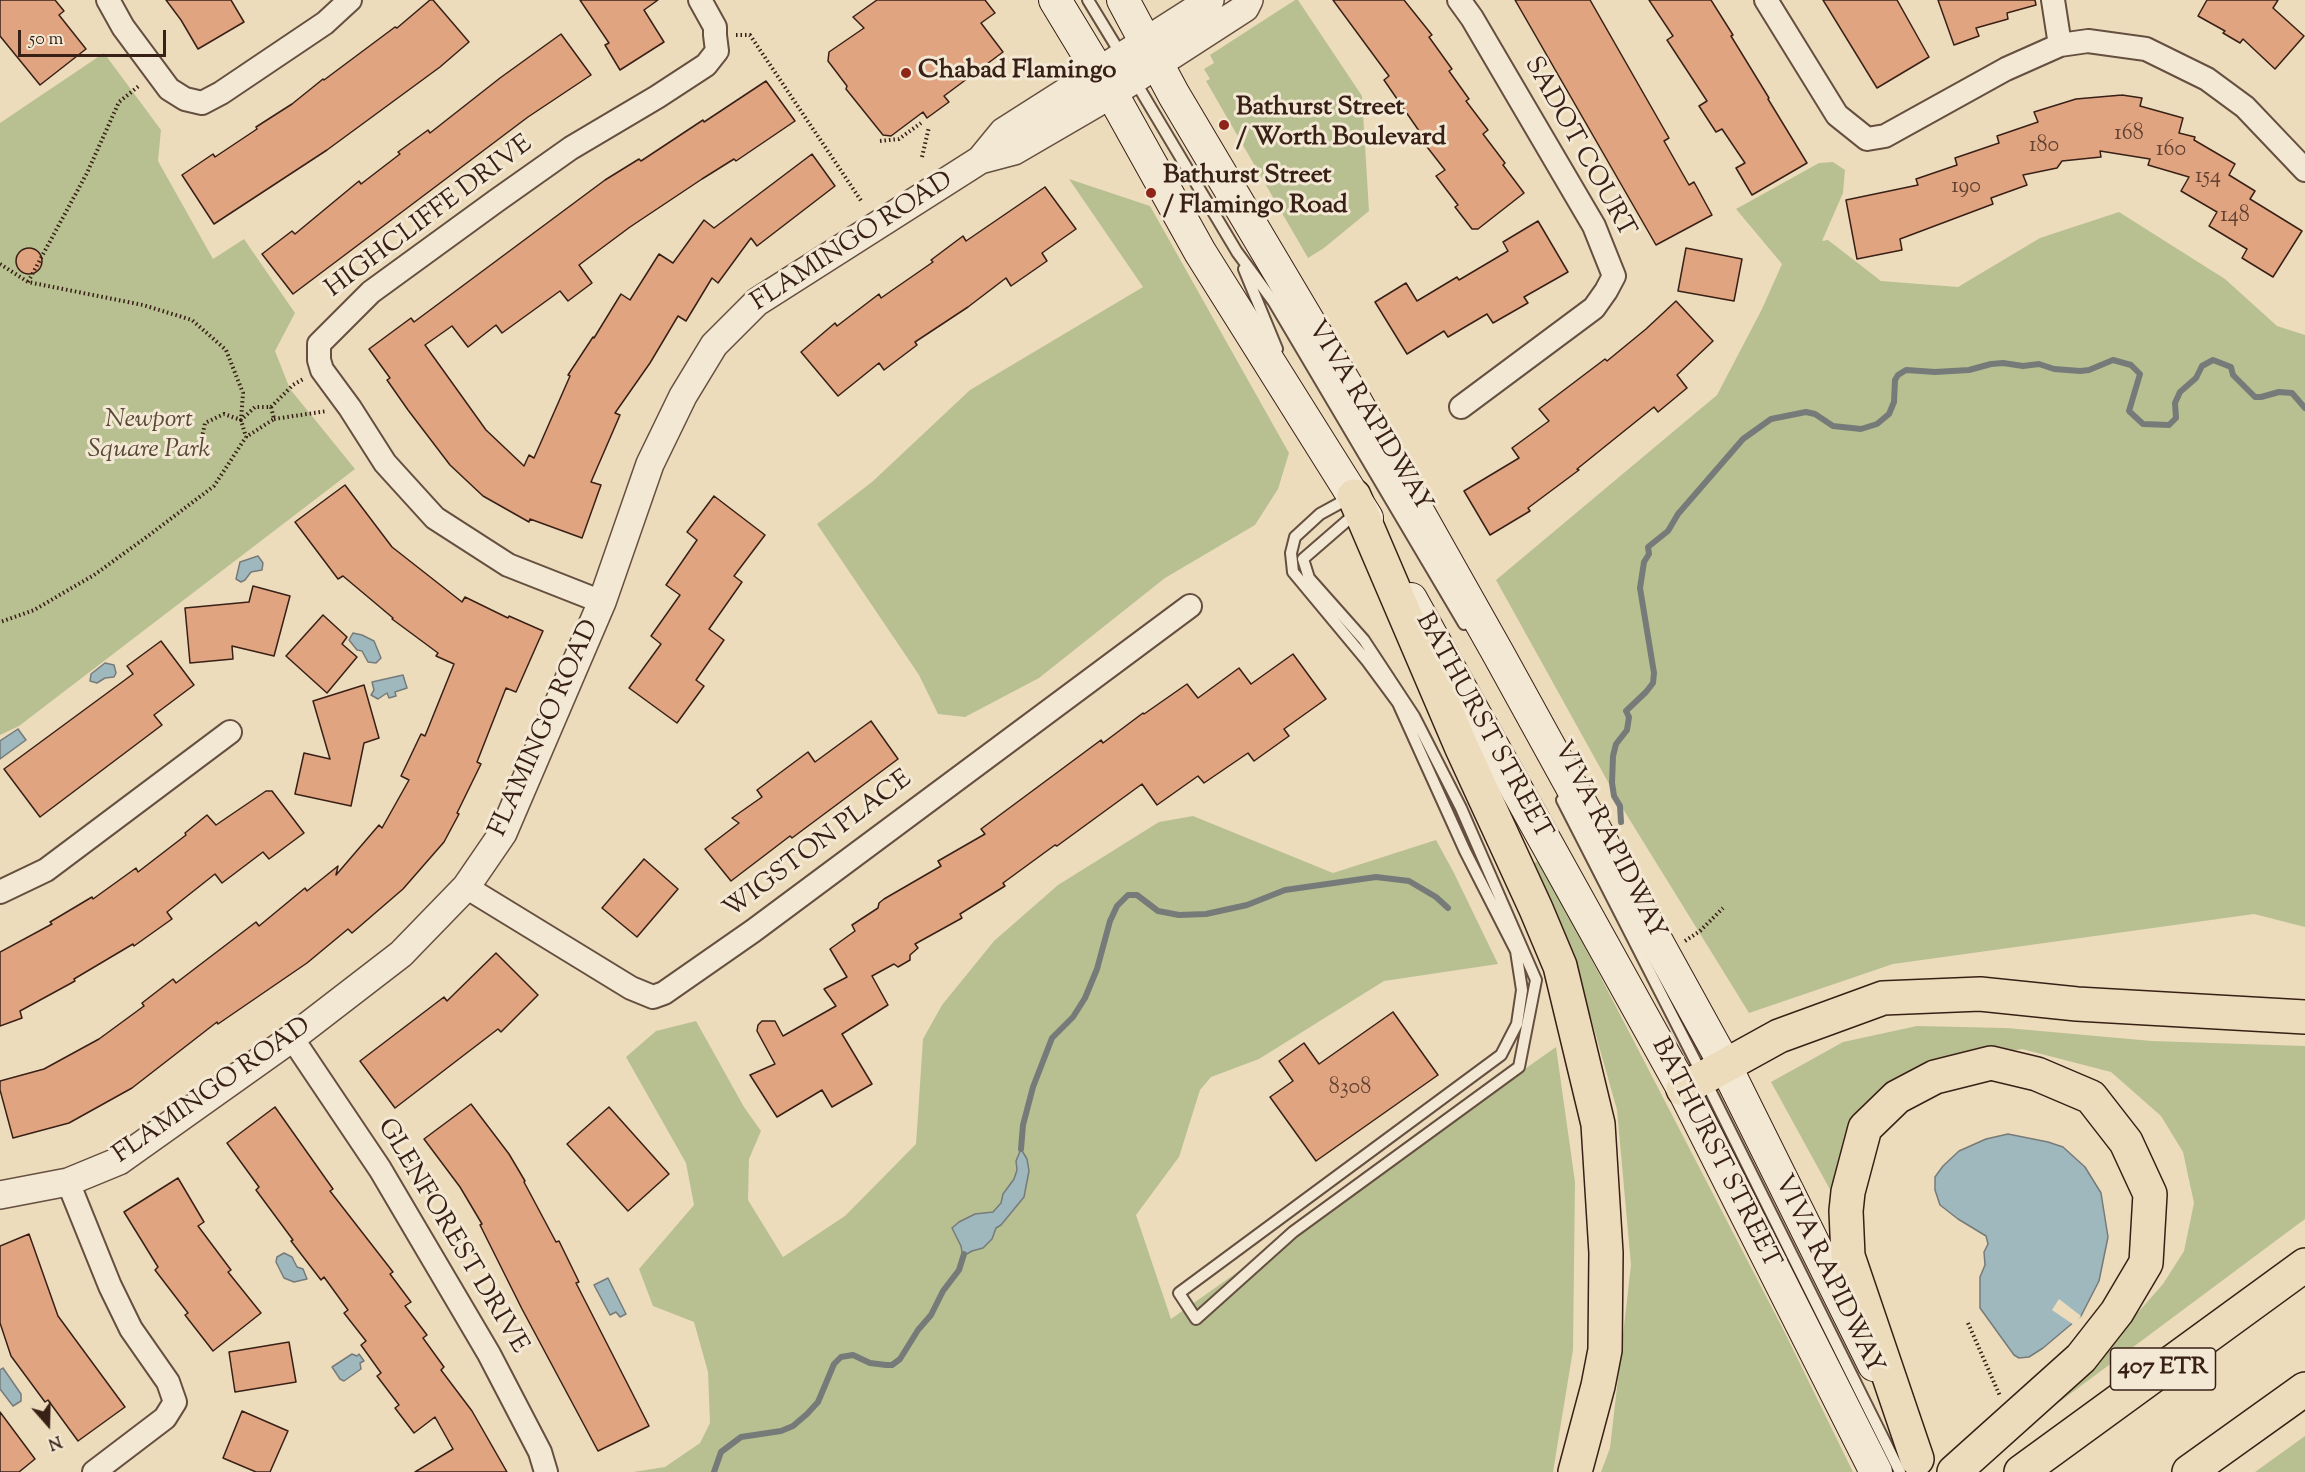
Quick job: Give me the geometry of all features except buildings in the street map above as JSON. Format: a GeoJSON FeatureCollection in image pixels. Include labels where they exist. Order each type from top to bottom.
{"type":"FeatureCollection","features":[{"type":"Feature","properties":{"kind":"highway"},"geometry":{"type":"LineString","coordinates":[[1357,503],[1461,746],[1560,966],[1598,1124],[1606,1253],[1605,1350],[1575,1472]]}},
{"type":"Feature","properties":{"kind":"highway"},"geometry":{"type":"LineString","coordinates":[[1704,1077],[1779,1036],[1883,998],[1980,994],[2077,1004],[2305,1017]]}},
{"type":"Feature","properties":{"kind":"highway"},"geometry":{"type":"LineString","coordinates":[[1914,1468],[1848,1256],[1846,1210],[1848,1191],[1865,1128],[1897,1097],[1935,1077],[1991,1063],[2037,1074],[2091,1097],[2126,1142],[2150,1194],[2146,1263],[2122,1302],[2081,1358],[1954,1472]]}},
{"type":"Feature","properties":{"kind":"highway","name":"407 ETR"},"geometry":{"type":"LineString","coordinates":[[2021,1472],[2305,1265]]}},
{"type":"Feature","properties":{"kind":"highway"},"geometry":{"type":"LineString","coordinates":[[2189,1472],[2305,1389]]}},
{"type":"Feature","properties":{"kind":"main road","name":"BATHURST STREET"},"geometry":{"type":"LineString","coordinates":[[1055,0],[1128,68],[1354,398],[1499,655],[1665,955],[1704,1077],[1876,1472]]}},
{"type":"Feature","properties":{"kind":"main road","name":"BATHURST STREET"},"geometry":{"type":"LineString","coordinates":[[1123,0],[1128,68],[1200,252],[1305,417],[1704,1077],[1877,1372],[1914,1468]]}},
{"type":"Feature","properties":{"kind":"street"},"geometry":{"type":"LineString","coordinates":[[108,0],[123,27],[169,89],[185,99],[202,103],[221,93],[325,23],[350,0]]}},
{"type":"Feature","properties":{"kind":"street"},"geometry":{"type":"LineString","coordinates":[[700,0],[715,27],[715,35]]}},
{"type":"Feature","properties":{"kind":"street"},"geometry":{"type":"LineString","coordinates":[[1128,68],[1210,0]]}},
{"type":"Feature","properties":{"kind":"street"},"geometry":{"type":"LineString","coordinates":[[1128,68],[1245,8],[1249,0]]}},
{"type":"Feature","properties":{"kind":"street","name":"SADOT COURT"},"geometry":{"type":"LineString","coordinates":[[1459,0],[1472,18],[1594,226],[1614,276],[1594,308],[1461,407]]}},
{"type":"Feature","properties":{"kind":"street"},"geometry":{"type":"LineString","coordinates":[[1766,0],[1837,115],[1867,139],[1885,136],[2006,69],[2060,45],[2088,42],[2146,50],[2207,79],[2245,106],[2305,170]]}},
{"type":"Feature","properties":{"kind":"street"},"geometry":{"type":"LineString","coordinates":[[2053,0],[2060,45]]}},
{"type":"Feature","properties":{"kind":"street","name":"HIGHCLIFFE DRIVE"},"geometry":{"type":"LineString","coordinates":[[321,370],[319,344],[371,292],[572,148],[657,97],[706,64],[717,51],[715,35]]}},
{"type":"Feature","properties":{"kind":"street","name":"FLAMINGO ROAD"},"geometry":{"type":"LineString","coordinates":[[0,1196],[68,1182],[119,1161],[292,1038],[401,954],[466,887],[503,833],[602,602],[650,464],[682,396],[714,345],[757,302],[980,160],[1003,132],[1128,68]]}},
{"type":"Feature","properties":{"kind":"street"},"geometry":{"type":"LineString","coordinates":[[321,370],[350,408],[385,463],[435,518],[508,565],[602,602]]}},
{"type":"Feature","properties":{"kind":"street","name":"WIGSTON PLACE"},"geometry":{"type":"LineString","coordinates":[[466,887],[631,988],[653,997],[664,993],[753,931],[1190,606]]}},
{"type":"Feature","properties":{"kind":"street"},"geometry":{"type":"LineString","coordinates":[[0,892],[46,870],[230,732]]}},
{"type":"Feature","properties":{"kind":"street","name":"GLENFOREST DRIVE"},"geometry":{"type":"LineString","coordinates":[[292,1038],[356,1131],[399,1200],[489,1354],[540,1452],[546,1472]]}},
{"type":"Feature","properties":{"kind":"street"},"geometry":{"type":"LineString","coordinates":[[68,1182],[110,1286],[131,1329],[168,1382],[175,1402],[165,1418],[94,1472]]}},
{"type":"Feature","properties":{"kind":"lane","name":"VIVA RAPIDWAY"},"geometry":{"type":"LineString","coordinates":[[1088,0],[1237,252],[1273,301],[1469,632]]}},
{"type":"Feature","properties":{"kind":"lane","name":"VIVA RAPIDWAY"},"geometry":{"type":"LineString","coordinates":[[1237,252],[1305,417]]}},
{"type":"Feature","properties":{"kind":"lane"},"geometry":{"type":"LineString","coordinates":[[1357,503],[1303,559],[1309,578],[1364,640],[1414,716],[1461,808],[1536,980],[1519,1067],[1293,1232],[1196,1319],[1179,1293],[1501,1055],[1517,1024],[1522,990],[1516,951],[1465,851],[1398,703],[1367,661],[1293,572],[1291,553],[1295,537],[1320,514],[1357,503]]}},
{"type":"Feature","properties":{"kind":"lane","name":"VIVA RAPIDWAY"},"geometry":{"type":"LineString","coordinates":[[1555,787],[1704,1077]]}},
{"type":"Feature","properties":{"kind":"path"},"geometry":{"type":"LineString","coordinates":[[715,35],[750,35],[862,202]]}},
{"type":"Feature","properties":{"kind":"path"},"geometry":{"type":"LineString","coordinates":[[28,282],[87,173],[119,102],[158,72]]}},
{"type":"Feature","properties":{"kind":"path"},"geometry":{"type":"LineString","coordinates":[[880,141],[899,139],[921,123]]}},
{"type":"Feature","properties":{"kind":"path"},"geometry":{"type":"LineString","coordinates":[[922,157],[929,127]]}},
{"type":"Feature","properties":{"kind":"path"},"geometry":{"type":"LineString","coordinates":[[0,264],[28,282],[143,305],[192,320],[226,350],[243,393],[241,420],[246,437]]}},
{"type":"Feature","properties":{"kind":"path"},"geometry":{"type":"LineString","coordinates":[[241,420],[255,407],[271,407],[293,385],[321,370]]}},
{"type":"Feature","properties":{"kind":"path"},"geometry":{"type":"LineString","coordinates":[[271,407],[274,419]]}},
{"type":"Feature","properties":{"kind":"path"},"geometry":{"type":"LineString","coordinates":[[0,621],[34,610],[94,575],[148,536],[214,486],[246,437],[274,419],[350,408]]}},
{"type":"Feature","properties":{"kind":"path"},"geometry":{"type":"LineString","coordinates":[[198,456],[205,423],[224,414],[241,420]]}},
{"type":"Feature","properties":{"kind":"path"},"geometry":{"type":"LineString","coordinates":[[1665,955],[1700,931],[1724,908]]}},
{"type":"Feature","properties":{"kind":"path"},"geometry":{"type":"LineString","coordinates":[[1968,1323],[2000,1396],[2013,1417]]}},
{"type":"Feature","properties":{"kind":"green space"},"geometry":{"type":"Polygon","coordinates":[[[1298,0],[1362,96],[1369,211],[1324,248],[1308,258],[1206,81],[1210,79],[1204,69],[1214,63],[1210,55],[1298,0]]]}},
{"type":"Feature","properties":{"kind":"green space","name":"Newport Square Park"},"geometry":{"type":"Polygon","coordinates":[[[104,53],[161,130],[158,161],[213,259],[244,239],[295,313],[275,351],[290,389],[355,469],[19,726],[0,735],[0,123],[104,53]]]}},
{"type":"Feature","properties":{"kind":"green space"},"geometry":{"type":"Polygon","coordinates":[[[1833,162],[1845,170],[1843,193],[1822,241],[1828,240],[1881,281],[1958,287],[2040,238],[2119,212],[2225,279],[2277,326],[2305,335],[2305,927],[2254,914],[1893,964],[1749,1013],[1623,809],[1496,580],[1717,395],[1762,309],[1782,264],[1736,209],[1819,163],[1833,162]]]}},
{"type":"Feature","properties":{"kind":"green space"},"geometry":{"type":"Polygon","coordinates":[[[1069,179],[1150,206],[1289,453],[1278,489],[1255,525],[1165,578],[1039,678],[965,717],[938,714],[919,675],[817,524],[872,482],[970,390],[1143,287],[1069,179]]]}},
{"type":"Feature","properties":{"kind":"green space"},"geometry":{"type":"Polygon","coordinates":[[[1193,816],[1333,873],[1436,840],[1498,964],[1384,981],[1259,1059],[1211,1077],[1200,1090],[1179,1157],[1136,1215],[1171,1319],[1556,1047],[1575,1182],[1573,1350],[1553,1472],[633,1472],[665,1467],[700,1443],[710,1423],[708,1372],[694,1322],[653,1306],[639,1269],[694,1205],[686,1163],[626,1057],[656,1031],[696,1021],[744,1107],[761,1131],[749,1159],[748,1200],[783,1257],[845,1216],[916,1144],[923,1039],[942,1005],[994,941],[1058,885],[1159,822],[1193,816]]]}},
{"type":"Feature","properties":{"kind":"green space"},"geometry":{"type":"Polygon","coordinates":[[[1540,860],[1784,1331],[1853,1472],[1601,1472],[1610,1448],[1631,1265],[1617,1110],[1580,979],[1528,866],[1540,860]]]}},
{"type":"Feature","properties":{"kind":"green space"},"geometry":{"type":"Polygon","coordinates":[[[1917,1026],[2007,1028],[2152,1041],[2305,1046],[2305,1219],[2058,1403],[2163,1284],[2184,1251],[2194,1203],[2183,1152],[2161,1116],[2111,1072],[2022,1049],[1925,1066],[1865,1103],[1844,1153],[1833,1195],[1771,1082],[1843,1042],[1917,1026]]]}},
{"type":"Feature","properties":{"kind":"green space"},"geometry":{"type":"Polygon","coordinates":[[[2305,1436],[2305,1472],[2255,1472],[2305,1436]]]}},
{"type":"Feature","properties":{"kind":"water"},"geometry":{"type":"Polygon","coordinates":[[[258,556],[263,563],[262,570],[251,572],[241,582],[236,579],[240,562],[258,556]]]}},
{"type":"Feature","properties":{"kind":"water"},"geometry":{"type":"Polygon","coordinates":[[[353,633],[374,641],[381,658],[376,663],[368,662],[362,651],[357,650],[349,640],[353,633]]]}},
{"type":"Feature","properties":{"kind":"water"},"geometry":{"type":"Polygon","coordinates":[[[105,663],[114,665],[116,673],[114,677],[105,678],[97,683],[90,681],[91,674],[105,663]]]}},
{"type":"Feature","properties":{"kind":"water"},"geometry":{"type":"Polygon","coordinates":[[[403,675],[407,688],[395,692],[396,696],[389,698],[387,693],[378,699],[371,695],[374,690],[372,682],[403,675]]]}},
{"type":"Feature","properties":{"kind":"water"},"geometry":{"type":"Polygon","coordinates":[[[18,729],[26,740],[0,759],[0,741],[18,729]]]}},
{"type":"Feature","properties":{"kind":"water"},"geometry":{"type":"Polygon","coordinates":[[[2008,1134],[2063,1147],[2085,1167],[2101,1193],[2108,1237],[2099,1281],[2081,1316],[2043,1348],[2029,1357],[2019,1358],[2014,1355],[1980,1308],[1980,1277],[1985,1265],[1984,1252],[1988,1244],[1986,1236],[1940,1205],[1935,1190],[1935,1177],[1959,1151],[1986,1139],[2008,1134]]]}},
{"type":"Feature","properties":{"kind":"water"},"geometry":{"type":"Polygon","coordinates":[[[1021,1149],[1027,1159],[1029,1171],[1024,1197],[996,1228],[992,1239],[983,1248],[965,1255],[952,1228],[975,1214],[993,1212],[1001,1203],[1003,1194],[1014,1179],[1017,1170],[1016,1161],[1021,1149]]]}},
{"type":"Feature","properties":{"kind":"water"},"geometry":{"type":"Polygon","coordinates":[[[284,1253],[292,1257],[297,1267],[303,1269],[307,1279],[294,1282],[284,1278],[276,1262],[277,1257],[284,1253]]]}},
{"type":"Feature","properties":{"kind":"water"},"geometry":{"type":"Polygon","coordinates":[[[608,1278],[626,1314],[620,1317],[616,1312],[610,1315],[594,1285],[608,1278]]]}},
{"type":"Feature","properties":{"kind":"water"},"geometry":{"type":"Polygon","coordinates":[[[352,1354],[357,1356],[359,1354],[364,1361],[360,1363],[361,1369],[344,1381],[332,1367],[352,1354]]]}},
{"type":"Feature","properties":{"kind":"water"},"geometry":{"type":"Polygon","coordinates":[[[3,1368],[21,1394],[21,1401],[13,1406],[0,1389],[0,1370],[3,1368]]]}},
{"type":"Feature","properties":{"kind":"pier"},"geometry":{"type":"Polygon","coordinates":[[[2059,1299],[2081,1316],[2074,1325],[2052,1310],[2059,1299]]]}},
{"type":"Feature","properties":{"kind":"waterway"},"geometry":{"type":"LineString","coordinates":[[1621,822],[1620,806],[1614,796],[1612,783],[1613,756],[1616,744],[1627,730],[1629,717],[1626,711],[1653,683],[1654,673],[1640,588],[1644,562],[1649,554],[1648,547],[1668,531],[1678,514],[1743,439],[1771,419],[1806,412],[1815,414],[1833,426],[1861,429],[1877,424],[1889,414],[1894,402],[1895,380],[1906,370],[1935,372],[1969,370],[2003,363],[2023,366],[2039,364],[2054,369],[2080,371],[2089,370],[2113,360],[2131,365],[2140,374],[2129,411],[2143,424],[2169,425],[2176,418],[2175,403],[2180,392],[2196,378],[2202,366],[2213,360],[2231,367],[2233,375],[2255,397],[2279,392],[2292,393],[2305,408]]}},
{"type":"Feature","properties":{"kind":"waterway"},"geometry":{"type":"LineString","coordinates":[[1021,1149],[1023,1125],[1033,1087],[1052,1038],[1073,1017],[1085,998],[1097,969],[1110,921],[1117,906],[1128,895],[1137,895],[1158,911],[1179,915],[1206,914],[1247,905],[1285,890],[1376,877],[1409,881],[1436,897],[1448,908]]}},
{"type":"Feature","properties":{"kind":"waterway"},"geometry":{"type":"LineString","coordinates":[[714,1472],[721,1452],[741,1437],[781,1431],[793,1426],[807,1414],[818,1402],[834,1364],[841,1357],[853,1355],[870,1363],[886,1365],[892,1365],[900,1359],[959,1270],[964,1254]]}},
{"type":"Feature","properties":{"kind":"place","name":"Chabad Flamingo"},"geometry":{"type":"Point","coordinates":[906,73]}},
{"type":"Feature","properties":{"kind":"place","name":"Bathurst Street / Worth Boulevard"},"geometry":{"type":"Point","coordinates":[1224,125]}},
{"type":"Feature","properties":{"kind":"place","name":"Bathurst Street / Flamingo Road"},"geometry":{"type":"Point","coordinates":[1151,193]}}]}
